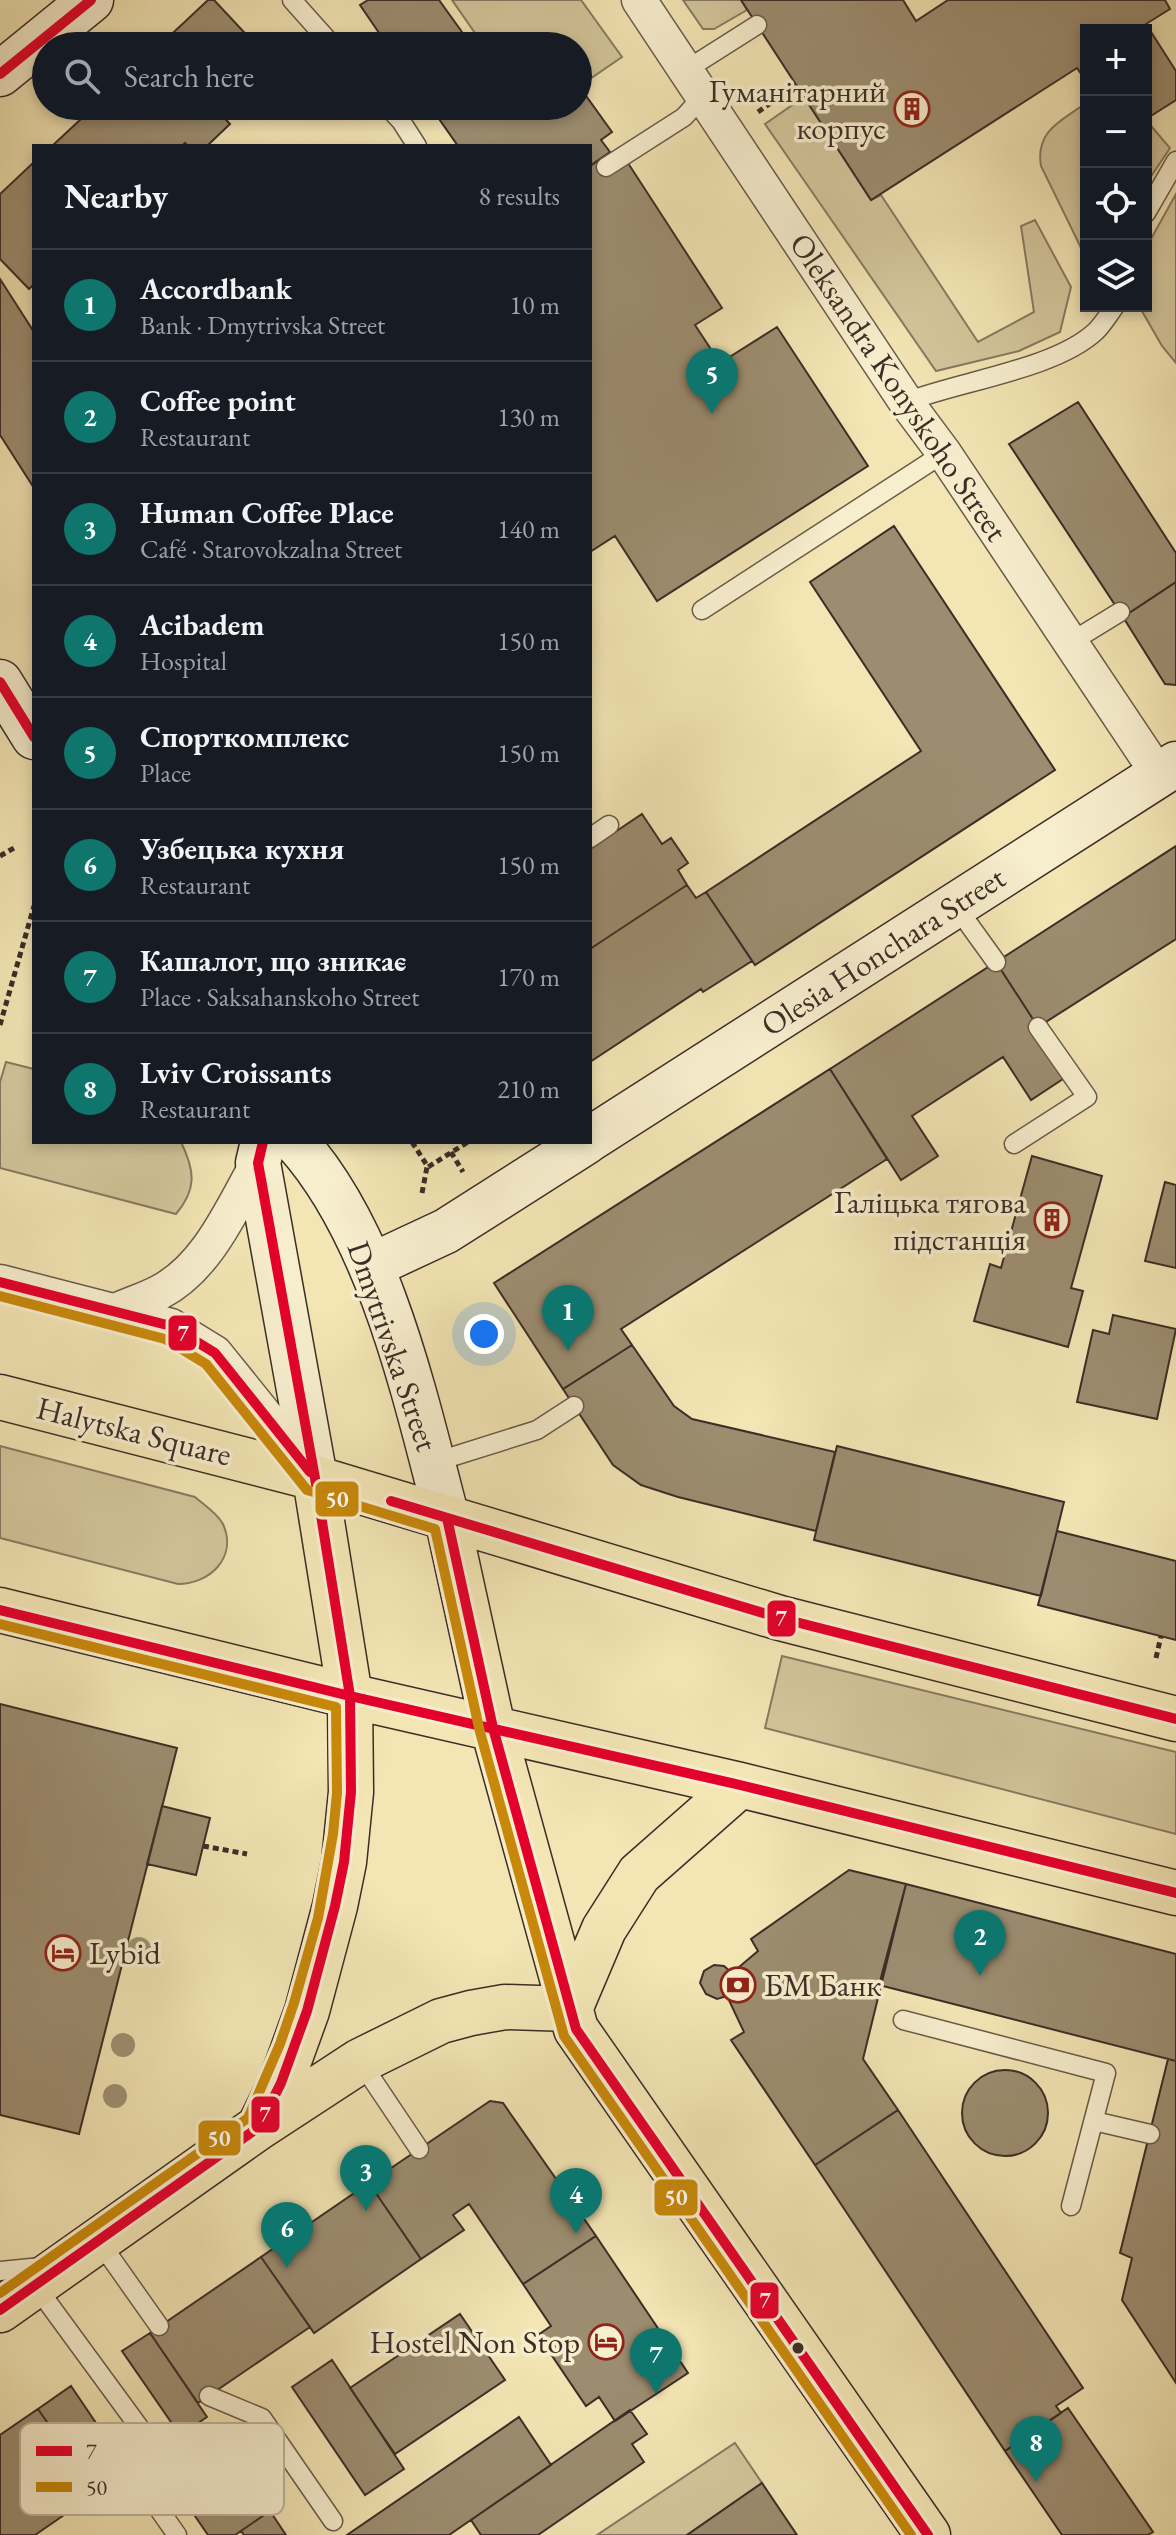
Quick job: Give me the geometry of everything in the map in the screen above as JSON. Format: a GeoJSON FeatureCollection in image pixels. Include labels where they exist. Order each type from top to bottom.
{"type":"FeatureCollection","features":[{"type":"Feature","properties":{"kind":"main road"},"geometry":{"type":"LineString","coordinates":[[52,32],[91,0]]}},
{"type":"Feature","properties":{"kind":"main road"},"geometry":{"type":"LineString","coordinates":[[0,74],[32,48]]}},
{"type":"Feature","properties":{"kind":"main road"},"geometry":{"type":"LineString","coordinates":[[0,682],[32,734]]}},
{"type":"Feature","properties":{"kind":"main road","name":"Olesia Honchara Street"},"geometry":{"type":"LineString","coordinates":[[592,1138],[1168,769]]}},
{"type":"Feature","properties":{"kind":"main road","name":"Dmytrivska Street"},"geometry":{"type":"LineString","coordinates":[[298,1144],[342,1205],[371,1266],[403,1358],[447,1518]]}},
{"type":"Feature","properties":{"kind":"main road","name":"Olesia Honchara Street"},"geometry":{"type":"LineString","coordinates":[[371,1266],[446,1231],[583,1144]]}},
{"type":"Feature","properties":{"kind":"main road"},"geometry":{"type":"LineString","coordinates":[[259,2127],[281,2083],[307,2011],[338,1892],[351,1792],[350,1696],[261,1153]]}},
{"type":"Feature","properties":{"kind":"main road","name":"Halytska Square"},"geometry":{"type":"LineString","coordinates":[[0,1397],[315,1478],[780,1618],[1176,1719]]}},
{"type":"Feature","properties":{"kind":"main road"},"geometry":{"type":"LineString","coordinates":[[447,1518],[493,1728],[576,2029],[928,2535]]}},
{"type":"Feature","properties":{"kind":"main road"},"geometry":{"type":"LineString","coordinates":[[5,1614],[740,1785],[1176,1893]]}},
{"type":"Feature","properties":{"kind":"main road"},"geometry":{"type":"LineString","coordinates":[[570,2009],[604,1929],[639,1874],[740,1785]]}},
{"type":"Feature","properties":{"kind":"main road"},"geometry":{"type":"LineString","coordinates":[[0,2310],[50,2265],[360,2061],[441,2021],[471,2013],[505,2007],[570,2009]]}},
{"type":"Feature","properties":{"kind":"street","name":"Oleksandra Konyskoho Street"},"geometry":{"type":"LineString","coordinates":[[639,0],[906,402],[944,453],[1071,642],[1168,769]]}},
{"type":"Feature","properties":{"kind":"street"},"geometry":{"type":"LineString","coordinates":[[113,1312],[161,1292],[193,1267],[218,1233],[261,1153]]}},
{"type":"Feature","properties":{"kind":"street"},"geometry":{"type":"LineString","coordinates":[[0,1282],[171,1326],[215,1353],[315,1478]]}},
{"type":"Feature","properties":{"kind":"lane"},"geometry":{"type":"LineString","coordinates":[[292,0],[321,32]]}},
{"type":"Feature","properties":{"kind":"lane"},"geometry":{"type":"LineString","coordinates":[[606,167],[684,117],[695,83],[757,25]]}},
{"type":"Feature","properties":{"kind":"lane"},"geometry":{"type":"LineString","coordinates":[[400,120],[416,144]]}},
{"type":"Feature","properties":{"kind":"lane"},"geometry":{"type":"LineString","coordinates":[[1152,203],[1176,161]]}},
{"type":"Feature","properties":{"kind":"lane"},"geometry":{"type":"LineString","coordinates":[[906,402],[1071,349],[1097,330],[1110,312]]}},
{"type":"Feature","properties":{"kind":"lane"},"geometry":{"type":"LineString","coordinates":[[702,610],[944,453]]}},
{"type":"Feature","properties":{"kind":"lane"},"geometry":{"type":"LineString","coordinates":[[1071,642],[1120,612]]}},
{"type":"Feature","properties":{"kind":"lane"},"geometry":{"type":"LineString","coordinates":[[592,837],[609,825]]}},
{"type":"Feature","properties":{"kind":"lane"},"geometry":{"type":"LineString","coordinates":[[955,905],[996,962]]}},
{"type":"Feature","properties":{"kind":"lane"},"geometry":{"type":"LineString","coordinates":[[1014,1144],[1087,1097],[1038,1027]]}},
{"type":"Feature","properties":{"kind":"lane"},"geometry":{"type":"LineString","coordinates":[[432,1463],[537,1430],[574,1406]]}},
{"type":"Feature","properties":{"kind":"lane"},"geometry":{"type":"LineString","coordinates":[[903,2020],[1106,2073],[1071,2206]]}},
{"type":"Feature","properties":{"kind":"lane"},"geometry":{"type":"LineString","coordinates":[[360,2061],[419,2149]]}},
{"type":"Feature","properties":{"kind":"lane"},"geometry":{"type":"LineString","coordinates":[[1094,2121],[1150,2134]]}},
{"type":"Feature","properties":{"kind":"lane"},"geometry":{"type":"LineString","coordinates":[[50,2265],[159,2326]]}},
{"type":"Feature","properties":{"kind":"lane"},"geometry":{"type":"LineString","coordinates":[[50,2265],[137,2423]]}},
{"type":"Feature","properties":{"kind":"lane"},"geometry":{"type":"LineString","coordinates":[[209,2396],[262,2418],[265,2423]]}},
{"type":"Feature","properties":{"kind":"lane"},"geometry":{"type":"LineString","coordinates":[[284,2450],[333,2521]]}},
{"type":"Feature","properties":{"kind":"lane"},"geometry":{"type":"LineString","coordinates":[[163,2515],[177,2535]]}},
{"type":"Feature","properties":{"kind":"path"},"geometry":{"type":"LineString","coordinates":[[750,118],[796,85]]}},
{"type":"Feature","properties":{"kind":"path"},"geometry":{"type":"LineString","coordinates":[[0,856],[14,848]]}},
{"type":"Feature","properties":{"kind":"path"},"geometry":{"type":"LineString","coordinates":[[0,1025],[32,913]]}},
{"type":"Feature","properties":{"kind":"path"},"geometry":{"type":"LineString","coordinates":[[413,1144],[428,1167]]}},
{"type":"Feature","properties":{"kind":"path"},"geometry":{"type":"LineString","coordinates":[[422,1193],[428,1167],[465,1144]]}},
{"type":"Feature","properties":{"kind":"path"},"geometry":{"type":"LineString","coordinates":[[451,1152],[464,1174]]}},
{"type":"Feature","properties":{"kind":"path"},"geometry":{"type":"LineString","coordinates":[[1156,1658],[1161,1636]]}},
{"type":"Feature","properties":{"kind":"path"},"geometry":{"type":"LineString","coordinates":[[203,1846],[247,1854]]}},
{"type":"Feature","properties":{"kind":"shaded area"},"geometry":{"type":"Polygon","coordinates":[[[452,0],[581,0],[622,57],[592,77],[592,32],[474,32],[452,0]]]}},
{"type":"Feature","properties":{"kind":"shaded area"},"geometry":{"type":"Polygon","coordinates":[[[683,0],[741,0],[747,10],[714,29],[703,29],[683,0]]]}},
{"type":"Feature","properties":{"kind":"shaded area"},"geometry":{"type":"Polygon","coordinates":[[[804,97],[871,200],[881,195],[978,342],[1034,312],[1021,226],[1035,220],[1071,287],[1060,332],[1019,351],[936,371],[765,124],[804,97]]]}},
{"type":"Feature","properties":{"kind":"shaded area"},"geometry":{"type":"Polygon","coordinates":[[[1080,107],[1080,246],[1041,166],[1042,144],[1059,122],[1080,107]]]}},
{"type":"Feature","properties":{"kind":"shaded area"},"geometry":{"type":"Polygon","coordinates":[[[1152,127],[1170,148],[1152,175],[1152,127]]]}},
{"type":"Feature","properties":{"kind":"shaded area"},"geometry":{"type":"Polygon","coordinates":[[[1176,194],[1176,363],[1142,312],[1152,312],[1152,237],[1176,194]]]}},
{"type":"Feature","properties":{"kind":"shaded area"},"geometry":{"type":"Polygon","coordinates":[[[6,1062],[32,1068],[32,1144],[182,1144],[192,1180],[183,1205],[176,1214],[0,1168],[0,1082],[6,1062]]]}},
{"type":"Feature","properties":{"kind":"shaded area"},"geometry":{"type":"Polygon","coordinates":[[[0,1446],[195,1497],[223,1524],[227,1536],[224,1558],[210,1574],[178,1584],[0,1538],[0,1446]]]}},
{"type":"Feature","properties":{"kind":"shaded area"},"geometry":{"type":"Polygon","coordinates":[[[782,1656],[1176,1752],[1176,1834],[765,1728],[782,1656]]]}},
{"type":"Feature","properties":{"kind":"shaded area"},"geometry":{"type":"Polygon","coordinates":[[[735,2443],[762,2483],[687,2535],[597,2535],[735,2443]]]}},
{"type":"Feature","properties":{"kind":"building"},"geometry":{"type":"Polygon","coordinates":[[[208,0],[214,0],[244,32],[174,32],[208,0]]]}},
{"type":"Feature","properties":{"kind":"building"},"geometry":{"type":"Polygon","coordinates":[[[368,0],[439,0],[462,32],[378,32],[360,5],[368,0]]]}},
{"type":"Feature","properties":{"kind":"building","name":"Гуманітарний корпус"},"geometry":{"type":"Polygon","coordinates":[[[741,0],[903,0],[916,21],[948,0],[1165,0],[1170,9],[1146,24],[1080,24],[1080,72],[1077,68],[871,200],[741,0]]]}},
{"type":"Feature","properties":{"kind":"building","name":"Гуманітарний корпус"},"geometry":{"type":"Polygon","coordinates":[[[1152,33],[1176,71],[1176,100],[1152,115],[1152,33]]]}},
{"type":"Feature","properties":{"kind":"building"},"geometry":{"type":"Polygon","coordinates":[[[592,104],[612,132],[601,140],[610,152],[592,165],[592,144],[457,144],[440,120],[592,120],[592,104]]]}},
{"type":"Feature","properties":{"kind":"building"},"geometry":{"type":"Polygon","coordinates":[[[80,120],[226,120],[230,124],[209,144],[54,144],[80,120]]]}},
{"type":"Feature","properties":{"kind":"building"},"geometry":{"type":"Polygon","coordinates":[[[600,159],[610,174],[628,163],[722,308],[695,325],[720,363],[777,327],[868,466],[657,601],[615,536],[592,551],[592,165],[600,159]]]}},
{"type":"Feature","properties":{"kind":"building"},"geometry":{"type":"Polygon","coordinates":[[[32,164],[32,286],[29,289],[0,259],[0,194],[32,164]]]}},
{"type":"Feature","properties":{"kind":"building"},"geometry":{"type":"Polygon","coordinates":[[[0,279],[32,329],[32,485],[0,435],[0,279]]]}},
{"type":"Feature","properties":{"kind":"building"},"geometry":{"type":"Polygon","coordinates":[[[1078,402],[1176,553],[1176,582],[1123,617],[1009,444],[1078,402]]]}},
{"type":"Feature","properties":{"kind":"building"},"geometry":{"type":"Polygon","coordinates":[[[894,526],[1055,770],[755,965],[706,892],[921,751],[810,582],[894,526]]]}},
{"type":"Feature","properties":{"kind":"building"},"geometry":{"type":"Polygon","coordinates":[[[1176,582],[1176,685],[1165,684],[1123,617],[1176,582]]]}},
{"type":"Feature","properties":{"kind":"building"},"geometry":{"type":"Polygon","coordinates":[[[642,814],[662,844],[671,838],[688,863],[678,870],[687,885],[592,948],[592,848],[642,814]]]}},
{"type":"Feature","properties":{"kind":"building"},"geometry":{"type":"Polygon","coordinates":[[[1176,846],[1176,939],[1038,1027],[996,962],[1176,846]]]}},
{"type":"Feature","properties":{"kind":"building"},"geometry":{"type":"Polygon","coordinates":[[[687,885],[696,898],[706,892],[752,961],[703,992],[701,989],[592,1061],[592,948],[687,885]]]}},
{"type":"Feature","properties":{"kind":"building"},"geometry":{"type":"Polygon","coordinates":[[[996,962],[1069,1075],[1031,1100],[1003,1057],[912,1116],[938,1156],[901,1180],[830,1069],[996,962]]]}},
{"type":"Feature","properties":{"kind":"building"},"geometry":{"type":"Polygon","coordinates":[[[830,1069],[887,1159],[621,1329],[632,1345],[563,1389],[494,1283],[830,1069]]]}},
{"type":"Feature","properties":{"kind":"building","name":"Галiцька тягова пiдстанцiя"},"geometry":{"type":"Polygon","coordinates":[[[1032,1156],[1102,1176],[1071,1288],[1083,1291],[1068,1347],[974,1321],[990,1264],[1001,1268],[1032,1156]]]}},
{"type":"Feature","properties":{"kind":"building"},"geometry":{"type":"Polygon","coordinates":[[[1165,1182],[1176,1185],[1176,1268],[1145,1261],[1165,1182]]]}},
{"type":"Feature","properties":{"kind":"building"},"geometry":{"type":"Polygon","coordinates":[[[1113,1315],[1176,1329],[1157,1419],[1077,1402],[1093,1330],[1109,1334],[1113,1315]]]}},
{"type":"Feature","properties":{"kind":"building"},"geometry":{"type":"Polygon","coordinates":[[[632,1345],[674,1406],[692,1419],[835,1452],[816,1531],[641,1485],[613,1465],[563,1389],[632,1345]]]}},
{"type":"Feature","properties":{"kind":"building"},"geometry":{"type":"Polygon","coordinates":[[[837,1446],[1064,1502],[1041,1596],[814,1540],[837,1446]]]}},
{"type":"Feature","properties":{"kind":"building"},"geometry":{"type":"Polygon","coordinates":[[[1057,1531],[1176,1561],[1176,1640],[1038,1605],[1057,1531]]]}},
{"type":"Feature","properties":{"kind":"building","name":"Lybid"},"geometry":{"type":"Polygon","coordinates":[[[0,1704],[177,1748],[79,2134],[0,2115],[0,1704]]]}},
{"type":"Feature","properties":{"kind":"building"},"geometry":{"type":"Polygon","coordinates":[[[162,1806],[210,1818],[196,1875],[147,1864],[162,1806]]]}},
{"type":"Feature","properties":{"kind":"building"},"geometry":{"type":"Polygon","coordinates":[[[849,1870],[906,1884],[863,2059],[898,2110],[815,2165],[731,2040],[744,2032],[727,1996],[717,1999],[706,1994],[700,1983],[704,1971],[714,1965],[724,1966],[732,1973],[758,1951],[751,1939],[849,1870]]]}},
{"type":"Feature","properties":{"kind":"building"},"geometry":{"type":"Polygon","coordinates":[[[906,1884],[1176,1954],[1176,2061],[879,1985],[906,1884]]]}},
{"type":"Feature","properties":{"kind":"building"},"geometry":{"type":"Polygon","coordinates":[[[1168,2059],[1176,2061],[1176,2383],[1122,2300],[1132,2258],[1120,2253],[1168,2059]]]}},
{"type":"Feature","properties":{"kind":"building"},"geometry":{"type":"Polygon","coordinates":[[[1005,2070],[1029,2077],[1041,2089],[1048,2113],[1041,2137],[1029,2149],[1005,2156],[981,2149],[969,2137],[962,2113],[969,2089],[981,2077],[1005,2070]]]}},
{"type":"Feature","properties":{"kind":"building"},"geometry":{"type":"Polygon","coordinates":[[[490,2101],[503,2103],[596,2236],[523,2284],[469,2204],[453,2215],[464,2230],[421,2259],[369,2183],[490,2101]]]}},
{"type":"Feature","properties":{"kind":"building"},"geometry":{"type":"Polygon","coordinates":[[[898,2110],[1083,2388],[1056,2406],[1061,2413],[1005,2451],[815,2165],[898,2110]]]}},
{"type":"Feature","properties":{"kind":"building"},"geometry":{"type":"Polygon","coordinates":[[[369,2183],[421,2259],[314,2333],[261,2257],[369,2183]]]}},
{"type":"Feature","properties":{"kind":"building"},"geometry":{"type":"Polygon","coordinates":[[[596,2236],[688,2373],[615,2421],[599,2397],[586,2406],[538,2335],[551,2326],[523,2284],[596,2236]]]}},
{"type":"Feature","properties":{"kind":"building"},"geometry":{"type":"Polygon","coordinates":[[[261,2257],[310,2327],[198,2403],[150,2333],[261,2257]]]}},
{"type":"Feature","properties":{"kind":"building"},"geometry":{"type":"Polygon","coordinates":[[[460,2314],[505,2380],[395,2454],[350,2388],[460,2314]]]}},
{"type":"Feature","properties":{"kind":"building"},"geometry":{"type":"Polygon","coordinates":[[[150,2333],[207,2417],[198,2423],[172,2423],[122,2351],[150,2333]]]}},
{"type":"Feature","properties":{"kind":"building"},"geometry":{"type":"Polygon","coordinates":[[[332,2360],[404,2469],[365,2495],[292,2387],[332,2360]]]}},
{"type":"Feature","properties":{"kind":"building"},"geometry":{"type":"Polygon","coordinates":[[[71,2386],[96,2423],[48,2423],[38,2409],[71,2386]]]}},
{"type":"Feature","properties":{"kind":"building"},"geometry":{"type":"Polygon","coordinates":[[[1068,2408],[1153,2532],[1148,2535],[1062,2535],[1005,2451],[1068,2408]]]}},
{"type":"Feature","properties":{"kind":"building"},"geometry":{"type":"Polygon","coordinates":[[[38,2409],[48,2423],[20,2423],[20,2515],[64,2515],[35,2535],[0,2535],[0,2435],[38,2409]]]}},
{"type":"Feature","properties":{"kind":"building"},"geometry":{"type":"Polygon","coordinates":[[[630,2410],[647,2434],[632,2444],[644,2462],[538,2535],[481,2535],[471,2520],[630,2410]]]}},
{"type":"Feature","properties":{"kind":"building"},"geometry":{"type":"Polygon","coordinates":[[[519,2417],[551,2465],[449,2535],[347,2535],[519,2417]]]}},
{"type":"Feature","properties":{"kind":"building"},"geometry":{"type":"Polygon","coordinates":[[[762,2483],[797,2535],[687,2535],[762,2483]]]}},
{"type":"Feature","properties":{"kind":"building"},"geometry":{"type":"Polygon","coordinates":[[[194,2515],[264,2515],[235,2535],[208,2535],[194,2515]]]}},
{"type":"Feature","properties":{"kind":"building"},"geometry":{"type":"Polygon","coordinates":[[[264,2515],[273,2515],[286,2535],[244,2535],[241,2531],[264,2515]]]}},
{"type":"Feature","properties":{"kind":"transit line","name":"7"},"geometry":{"type":"LineString","coordinates":[[52,32],[91,0]]}},
{"type":"Feature","properties":{"kind":"transit line","name":"7"},"geometry":{"type":"LineString","coordinates":[[0,74],[32,48]]}},
{"type":"Feature","properties":{"kind":"transit line","name":"7"},"geometry":{"type":"LineString","coordinates":[[0,682],[32,734]]}},
{"type":"Feature","properties":{"kind":"transit line","name":"7"},"geometry":{"type":"LineString","coordinates":[[0,2310],[259,2127],[281,2083],[307,2011],[335,1906],[344,1862],[351,1792],[350,1696],[315,1478],[258,1163],[263,1144]]}},
{"type":"Feature","properties":{"kind":"transit line","name":"7"},"geometry":{"type":"LineString","coordinates":[[0,1282],[171,1326],[215,1353],[310,1472]]}},
{"type":"Feature","properties":{"kind":"transit line","name":"50"},"geometry":{"type":"LineString","coordinates":[[0,1296],[165,1339],[206,1364],[307,1490],[435,1529],[480,1732],[564,2036],[911,2535]]}},
{"type":"Feature","properties":{"kind":"transit line","name":"7"},"geometry":{"type":"LineString","coordinates":[[391,1501],[780,1618],[1176,1719]]}},
{"type":"Feature","properties":{"kind":"transit line","name":"7"},"geometry":{"type":"LineString","coordinates":[[447,1518],[493,1728],[576,2029],[928,2535]]}},
{"type":"Feature","properties":{"kind":"transit line","name":"7"},"geometry":{"type":"LineString","coordinates":[[0,1610],[350,1696],[740,1785],[1176,1893]]}},
{"type":"Feature","properties":{"kind":"transit line","name":"50"},"geometry":{"type":"LineString","coordinates":[[0,1624],[336,1707],[337,1793],[318,1918],[280,2044],[248,2118],[0,2293]]}},
{"type":"Feature","properties":{"kind":"place","name":"Гуманітарний корпус"},"geometry":{"type":"Point","coordinates":[912,109]}},
{"type":"Feature","properties":{"kind":"place","name":"Спорткомплекс"},"geometry":{"type":"Point","coordinates":[712,414]}},
{"type":"Feature","properties":{"kind":"place","name":"Галiцька тягова пiдстанцiя"},"geometry":{"type":"Point","coordinates":[1052,1220]}},
{"type":"Feature","properties":{"kind":"place","name":"Accordbank"},"geometry":{"type":"Point","coordinates":[568,1351]}},
{"type":"Feature","properties":{"kind":"place","name":"Lybid"},"geometry":{"type":"Point","coordinates":[63,1953]}},
{"type":"Feature","properties":{"kind":"place","name":"Coffee point"},"geometry":{"type":"Point","coordinates":[980,1976]}},
{"type":"Feature","properties":{"kind":"place","name":"БМ Банк"},"geometry":{"type":"Point","coordinates":[738,1985]}},
{"type":"Feature","properties":{"kind":"place","name":"Human Coffee Place"},"geometry":{"type":"Point","coordinates":[366,2211]}},
{"type":"Feature","properties":{"kind":"place","name":"Acibadem"},"geometry":{"type":"Point","coordinates":[576,2234]}},
{"type":"Feature","properties":{"kind":"place","name":"Узбецька кухня"},"geometry":{"type":"Point","coordinates":[287,2268]}},
{"type":"Feature","properties":{"kind":"place","name":"Hostel Non Stop"},"geometry":{"type":"Point","coordinates":[606,2342]}},
{"type":"Feature","properties":{"kind":"place","name":"Кашалот, що зникає"},"geometry":{"type":"Point","coordinates":[656,2394]}},
{"type":"Feature","properties":{"kind":"place","name":"Lviv Croissants"},"geometry":{"type":"Point","coordinates":[1036,2482]}}]}
